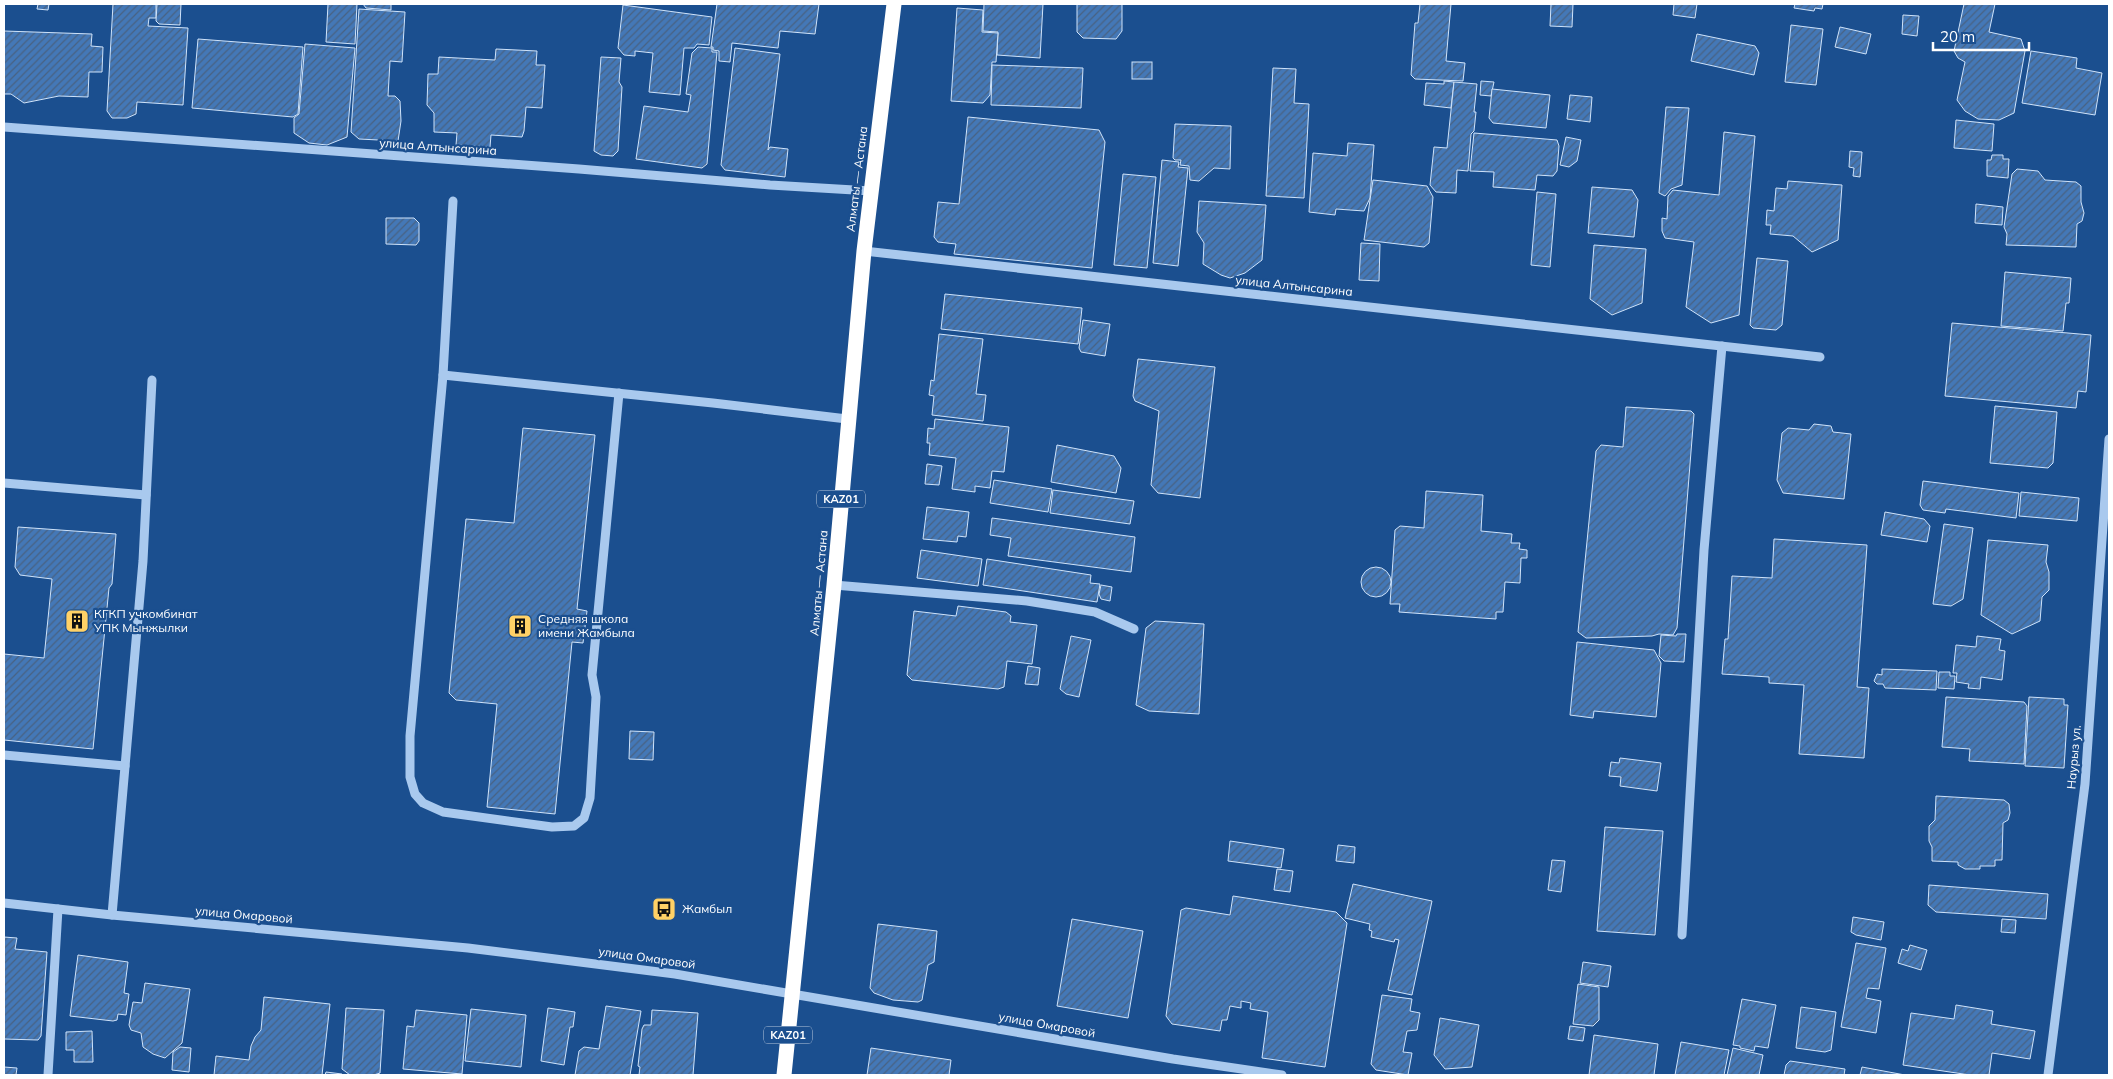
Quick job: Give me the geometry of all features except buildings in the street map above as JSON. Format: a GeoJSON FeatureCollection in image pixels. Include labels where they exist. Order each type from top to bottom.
{"type":"FeatureCollection","features":[{"type":"Feature","properties":{"kind":"highway","name":"Алматы — Астана"},"geometry":{"type":"LineString","coordinates":[[784,1075],[834,585],[864,251],[894,4]]}},
{"type":"Feature","properties":{"kind":"street","name":"улица Алтынсарина"},"geometry":{"type":"LineString","coordinates":[[4,127],[871,191]]}},
{"type":"Feature","properties":{"kind":"street"},"geometry":{"type":"LineString","coordinates":[[453,201],[443,376],[410,736],[410,777],[415,794],[423,803],[443,812],[552,827],[574,826],[584,818],[590,798],[596,697],[592,674],[619,393]]}},
{"type":"Feature","properties":{"kind":"street","name":"улица Алтынсарина"},"geometry":{"type":"LineString","coordinates":[[864,251],[1820,357]]}},
{"type":"Feature","properties":{"kind":"street"},"geometry":{"type":"LineString","coordinates":[[1682,935],[1704,550],[1722,346]]}},
{"type":"Feature","properties":{"kind":"street"},"geometry":{"type":"LineString","coordinates":[[443,376],[619,393],[848,419]]}},
{"type":"Feature","properties":{"kind":"street"},"geometry":{"type":"LineString","coordinates":[[112,915],[143,560],[152,380]]}},
{"type":"Feature","properties":{"kind":"street","name":"Наурыз ул."},"geometry":{"type":"LineString","coordinates":[[2048,1075],[2085,784],[2109,439]]}},
{"type":"Feature","properties":{"kind":"street"},"geometry":{"type":"LineString","coordinates":[[4,483],[146,495]]}},
{"type":"Feature","properties":{"kind":"street"},"geometry":{"type":"LineString","coordinates":[[834,585],[1027,601],[1095,612],[1134,629]]}},
{"type":"Feature","properties":{"kind":"street"},"geometry":{"type":"LineString","coordinates":[[4,756],[125,766]]}},
{"type":"Feature","properties":{"kind":"street","name":"улица Омаровой"},"geometry":{"type":"LineString","coordinates":[[4,903],[112,915],[468,948],[675,974],[1173,1059],[1282,1075]]}},
{"type":"Feature","properties":{"kind":"street"},"geometry":{"type":"LineString","coordinates":[[48,1075],[58,908]]}},
{"type":"Feature","properties":{"kind":"place","name":"КГКП учкомбинат УПК Мынжылки"},"geometry":{"type":"Point","coordinates":[77,621]}},
{"type":"Feature","properties":{"kind":"place","name":"Средняя школа имени Жамбыла"},"geometry":{"type":"Point","coordinates":[520,626]}},
{"type":"Feature","properties":{"kind":"place","name":"Жамбыл"},"geometry":{"type":"Point","coordinates":[664,909]}}]}
